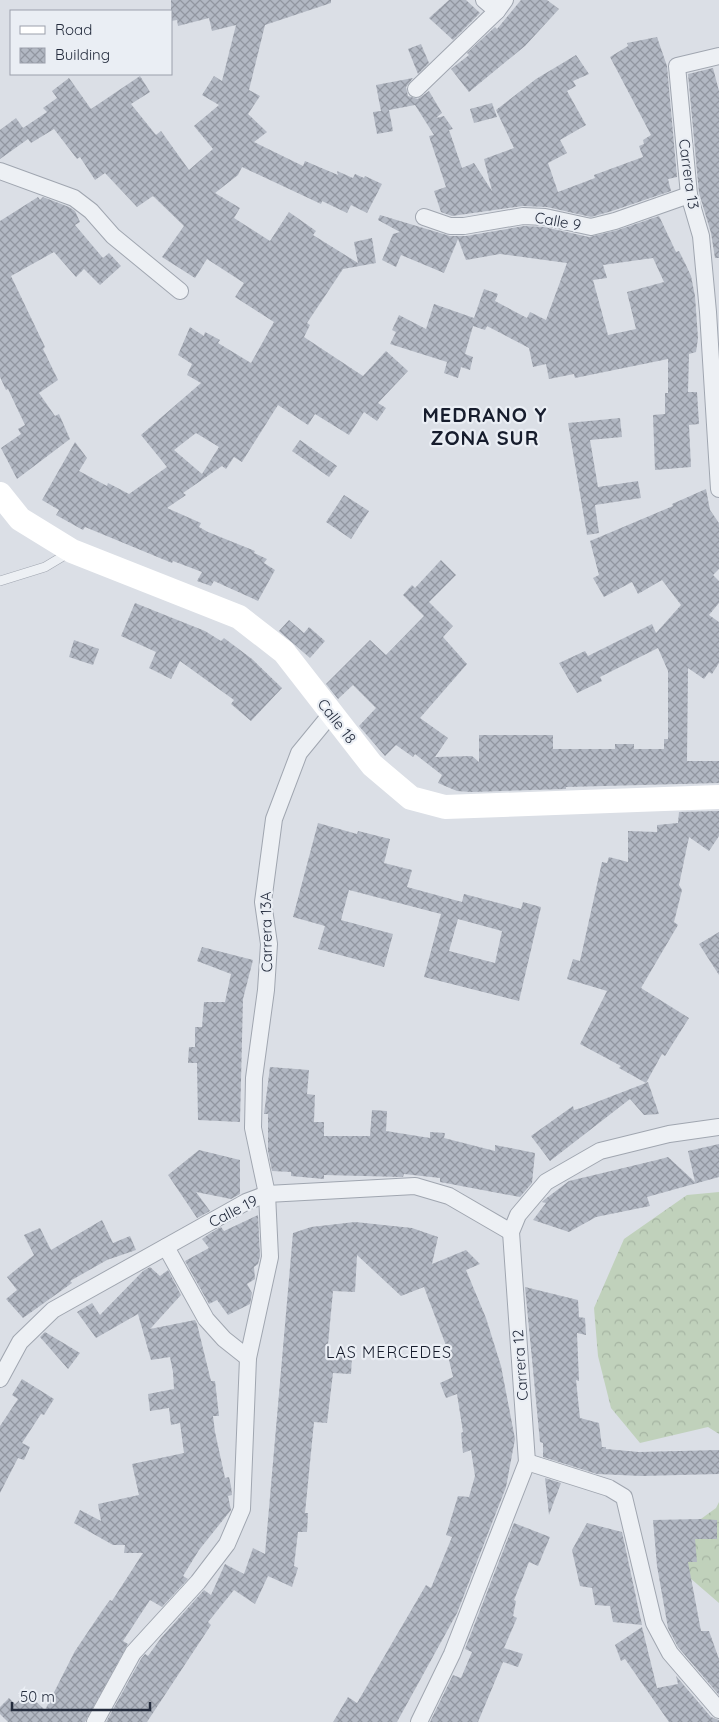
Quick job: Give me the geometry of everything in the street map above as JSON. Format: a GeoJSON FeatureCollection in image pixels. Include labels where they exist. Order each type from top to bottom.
{"type":"FeatureCollection","features":[{"type":"Feature","properties":{"kind":"main road","name":"Calle 18"},"geometry":{"type":"LineString","coordinates":[[0,494],[20,519],[72,551],[239,617],[284,652],[372,766],[411,798],[445,807],[719,797]]}},
{"type":"Feature","properties":{"kind":"street"},"geometry":{"type":"LineString","coordinates":[[416,89],[501,5],[484,0]]}},
{"type":"Feature","properties":{"kind":"street","name":"Carrera 13"},"geometry":{"type":"LineString","coordinates":[[719,56],[677,66],[689,195],[700,236],[714,311],[719,489]]}},
{"type":"Feature","properties":{"kind":"street"},"geometry":{"type":"LineString","coordinates":[[0,171],[74,198],[91,211],[113,236],[180,291]]}},
{"type":"Feature","properties":{"kind":"street","name":"Calle 9"},"geometry":{"type":"LineString","coordinates":[[424,217],[450,226],[464,226],[523,216],[545,217],[591,227],[615,221],[689,195]]}},
{"type":"Feature","properties":{"kind":"street","name":"Carrera 13A"},"geometry":{"type":"LineString","coordinates":[[95,1722],[133,1653],[198,1582],[227,1544],[242,1509],[248,1358],[270,1257],[267,1194],[253,1128],[254,1078],[266,990],[269,944],[263,902],[274,818],[299,753],[331,714]]}},
{"type":"Feature","properties":{"kind":"street"},"geometry":{"type":"LineString","coordinates":[[511,1232],[518,1215],[546,1182],[600,1151],[670,1134],[719,1127]]}},
{"type":"Feature","properties":{"kind":"street","name":"Calle 19"},"geometry":{"type":"LineString","coordinates":[[0,1378],[20,1342],[53,1310],[246,1202],[267,1194],[415,1186],[449,1196],[511,1232]]}},
{"type":"Feature","properties":{"kind":"street","name":"Carrera 12"},"geometry":{"type":"LineString","coordinates":[[419,1722],[452,1654],[527,1462],[511,1232]]}},
{"type":"Feature","properties":{"kind":"street"},"geometry":{"type":"LineString","coordinates":[[166,1247],[206,1319],[224,1339],[248,1358]]}},
{"type":"Feature","properties":{"kind":"street"},"geometry":{"type":"LineString","coordinates":[[527,1462],[609,1488],[624,1497],[654,1623],[670,1653],[719,1710]]}},
{"type":"Feature","properties":{"kind":"lane"},"geometry":{"type":"LineString","coordinates":[[0,581],[45,567],[72,551]]}},
{"type":"Feature","properties":{"kind":"green space"},"geometry":{"type":"Polygon","coordinates":[[[719,1192],[719,1434],[708,1427],[640,1443],[611,1408],[598,1356],[594,1308],[624,1239],[687,1195],[719,1192]]]}},
{"type":"Feature","properties":{"kind":"green space"},"geometry":{"type":"Polygon","coordinates":[[[719,1502],[719,1603],[668,1559],[683,1532],[716,1508],[719,1502]]]}},
{"type":"Feature","properties":{"kind":"building"},"geometry":{"type":"Polygon","coordinates":[[[171,0],[331,0],[331,3],[265,25],[249,90],[260,96],[248,114],[267,132],[254,142],[303,166],[305,161],[338,175],[337,171],[353,178],[355,174],[364,178],[365,176],[382,184],[367,213],[351,205],[347,213],[322,201],[321,204],[242,167],[238,175],[215,193],[240,208],[234,218],[270,241],[289,212],[316,231],[313,235],[358,263],[354,242],[372,238],[376,263],[343,269],[307,323],[310,325],[304,337],[363,376],[386,351],[408,371],[378,403],[386,408],[377,421],[364,412],[349,435],[315,414],[308,425],[278,405],[242,462],[234,457],[226,469],[222,466],[183,493],[186,495],[167,508],[201,523],[199,527],[208,532],[255,551],[254,553],[267,559],[264,563],[275,570],[258,601],[214,581],[211,586],[197,581],[202,572],[173,561],[172,563],[85,527],[83,530],[56,515],[59,510],[42,500],[75,442],[87,458],[79,471],[107,486],[108,483],[129,494],[167,467],[141,435],[201,383],[187,375],[192,364],[178,355],[190,327],[204,336],[205,332],[220,340],[218,343],[251,363],[274,322],[235,297],[244,283],[207,259],[195,278],[162,257],[184,226],[153,196],[137,207],[105,173],[95,180],[80,157],[77,159],[54,129],[31,143],[28,139],[0,159],[0,130],[16,118],[23,128],[47,112],[43,108],[57,98],[52,91],[69,78],[91,109],[140,76],[150,92],[131,104],[156,135],[161,131],[189,170],[213,149],[194,126],[219,105],[202,95],[214,76],[222,81],[236,25],[212,31],[209,18],[178,26],[177,20],[172,21],[171,0]],[[196,433],[174,450],[202,474],[219,447],[196,433]]]}},
{"type":"Feature","properties":{"kind":"building"},"geometry":{"type":"Polygon","coordinates":[[[449,0],[466,0],[480,13],[453,40],[429,18],[449,0]]]}},
{"type":"Feature","properties":{"kind":"building"},"geometry":{"type":"Polygon","coordinates":[[[521,0],[547,0],[559,9],[525,46],[469,92],[451,69],[469,55],[467,53],[495,27],[497,29],[521,0]]]}},
{"type":"Feature","properties":{"kind":"building"},"geometry":{"type":"Polygon","coordinates":[[[657,37],[667,66],[677,177],[668,179],[671,191],[591,217],[547,207],[523,206],[452,216],[441,212],[434,191],[446,187],[429,136],[434,135],[415,105],[389,110],[393,131],[377,134],[373,112],[381,111],[376,85],[413,78],[406,87],[408,96],[418,99],[429,91],[442,113],[436,118],[444,116],[453,129],[449,130],[462,168],[474,163],[492,191],[484,159],[514,148],[496,110],[536,79],[576,55],[589,74],[573,81],[576,86],[567,91],[586,125],[560,140],[567,153],[548,163],[558,192],[595,178],[594,175],[643,157],[639,146],[644,144],[643,140],[651,135],[610,57],[628,46],[627,43],[657,37]]]}},
{"type":"Feature","properties":{"kind":"building"},"geometry":{"type":"Polygon","coordinates":[[[421,44],[429,63],[418,74],[408,49],[421,44]]]}},
{"type":"Feature","properties":{"kind":"building"},"geometry":{"type":"Polygon","coordinates":[[[713,68],[719,91],[719,258],[715,258],[711,233],[699,193],[688,74],[713,68]]]}},
{"type":"Feature","properties":{"kind":"building"},"geometry":{"type":"Polygon","coordinates":[[[492,103],[497,117],[474,123],[470,109],[492,103]]]}},
{"type":"Feature","properties":{"kind":"building"},"geometry":{"type":"Polygon","coordinates":[[[38,197],[40,200],[43,197],[75,211],[80,222],[75,225],[103,258],[109,253],[121,266],[100,285],[84,269],[76,277],[54,252],[11,276],[45,347],[43,349],[58,380],[39,393],[55,416],[59,414],[70,439],[17,479],[1,448],[21,434],[18,429],[25,425],[8,389],[6,390],[0,377],[0,221],[38,197]]]}},
{"type":"Feature","properties":{"kind":"building"},"geometry":{"type":"Polygon","coordinates":[[[380,215],[450,236],[466,236],[524,226],[544,227],[589,237],[618,230],[659,216],[676,252],[679,251],[691,276],[695,296],[698,338],[696,352],[689,354],[688,392],[697,392],[699,424],[689,425],[691,467],[655,470],[653,415],[665,414],[665,393],[668,393],[668,359],[575,378],[574,374],[549,379],[546,364],[533,367],[529,348],[487,326],[485,330],[473,326],[465,354],[473,357],[470,370],[461,367],[458,378],[444,373],[447,362],[390,344],[396,332],[392,330],[399,315],[426,329],[434,304],[474,318],[484,289],[498,294],[495,301],[527,318],[530,312],[546,320],[567,263],[500,254],[466,260],[458,239],[444,273],[401,255],[396,267],[382,260],[393,234],[400,232],[378,220],[380,215]],[[653,258],[603,265],[607,278],[593,280],[608,335],[636,329],[627,292],[664,282],[653,258]]]}},
{"type":"Feature","properties":{"kind":"building"},"geometry":{"type":"Polygon","coordinates":[[[620,418],[622,437],[590,440],[598,487],[638,481],[641,498],[595,505],[599,533],[587,535],[568,423],[620,418]]]}},
{"type":"Feature","properties":{"kind":"building"},"geometry":{"type":"Polygon","coordinates":[[[300,440],[337,466],[329,477],[292,451],[300,440]]]}},
{"type":"Feature","properties":{"kind":"building"},"geometry":{"type":"Polygon","coordinates":[[[706,489],[710,510],[719,523],[719,569],[713,575],[719,581],[719,603],[709,615],[719,622],[719,663],[712,674],[709,672],[704,679],[688,668],[687,761],[719,761],[719,783],[457,791],[438,783],[442,775],[415,754],[413,757],[396,745],[385,756],[359,726],[376,708],[353,685],[338,699],[326,684],[370,640],[386,655],[424,616],[403,595],[412,585],[415,588],[441,560],[456,575],[429,602],[453,626],[443,637],[467,664],[420,718],[448,738],[435,757],[472,756],[479,762],[479,735],[553,735],[553,749],[615,749],[615,744],[634,744],[634,749],[664,749],[664,739],[668,739],[668,671],[658,648],[600,677],[602,681],[577,693],[559,663],[585,651],[588,656],[652,624],[656,633],[681,605],[662,580],[638,594],[632,582],[604,597],[593,578],[599,575],[590,541],[673,506],[672,504],[706,489]]]}},
{"type":"Feature","properties":{"kind":"building"},"geometry":{"type":"Polygon","coordinates":[[[344,495],[369,511],[351,539],[326,522],[344,495]]]}},
{"type":"Feature","properties":{"kind":"building"},"geometry":{"type":"Polygon","coordinates":[[[135,603],[205,631],[221,641],[224,638],[252,659],[282,688],[251,721],[231,704],[234,700],[180,661],[171,679],[149,668],[156,652],[121,636],[135,603]]]}},
{"type":"Feature","properties":{"kind":"building"},"geometry":{"type":"Polygon","coordinates":[[[289,620],[304,633],[309,627],[325,641],[310,658],[279,631],[289,620]]]}},
{"type":"Feature","properties":{"kind":"building"},"geometry":{"type":"Polygon","coordinates":[[[74,640],[99,649],[93,665],[69,657],[74,640]]]}},
{"type":"Feature","properties":{"kind":"building"},"geometry":{"type":"Polygon","coordinates":[[[719,811],[719,836],[709,851],[689,837],[679,885],[682,890],[674,922],[678,925],[641,988],[689,1018],[665,1056],[662,1054],[646,1083],[619,1068],[621,1066],[580,1044],[607,991],[567,979],[573,959],[580,961],[602,862],[607,863],[609,857],[628,862],[628,831],[657,832],[657,825],[678,823],[679,812],[719,811]]]}},
{"type":"Feature","properties":{"kind":"building"},"geometry":{"type":"Polygon","coordinates":[[[318,823],[357,834],[358,831],[390,839],[384,863],[412,870],[407,887],[462,902],[464,894],[521,909],[523,902],[541,907],[519,1001],[424,977],[441,914],[349,890],[341,920],[393,934],[384,967],[318,949],[325,926],[293,917],[318,823]],[[458,919],[449,951],[495,963],[502,931],[458,919]]]}},
{"type":"Feature","properties":{"kind":"building"},"geometry":{"type":"Polygon","coordinates":[[[719,932],[719,975],[699,944],[719,932]]]}},
{"type":"Feature","properties":{"kind":"building"},"geometry":{"type":"Polygon","coordinates":[[[202,947],[253,960],[243,999],[240,1122],[198,1120],[197,1063],[188,1063],[189,1047],[195,1047],[195,1027],[202,1027],[204,1002],[225,1002],[231,974],[197,961],[202,947]]]}},
{"type":"Feature","properties":{"kind":"building"},"geometry":{"type":"Polygon","coordinates":[[[270,1067],[309,1070],[307,1094],[315,1095],[314,1122],[324,1122],[324,1136],[370,1136],[372,1110],[387,1111],[386,1131],[430,1138],[430,1132],[445,1133],[444,1138],[495,1151],[495,1145],[535,1153],[532,1183],[520,1197],[440,1182],[440,1178],[404,1174],[403,1177],[324,1175],[324,1179],[291,1176],[291,1172],[272,1171],[268,1151],[268,1114],[264,1114],[270,1067]]]}},
{"type":"Feature","properties":{"kind":"building"},"geometry":{"type":"Polygon","coordinates":[[[648,1082],[659,1114],[644,1115],[630,1099],[550,1161],[531,1136],[573,1106],[574,1110],[581,1108],[648,1082]]]}},
{"type":"Feature","properties":{"kind":"building"},"geometry":{"type":"Polygon","coordinates":[[[719,1144],[719,1177],[647,1197],[650,1206],[596,1217],[569,1232],[533,1220],[546,1203],[542,1202],[569,1181],[668,1157],[695,1182],[688,1151],[719,1144]]]}},
{"type":"Feature","properties":{"kind":"building"},"geometry":{"type":"Polygon","coordinates":[[[199,1150],[240,1160],[240,1194],[231,1199],[196,1192],[210,1211],[197,1218],[168,1175],[199,1150]]]}},
{"type":"Feature","properties":{"kind":"building"},"geometry":{"type":"Polygon","coordinates":[[[258,1215],[260,1256],[258,1264],[254,1267],[255,1279],[247,1284],[252,1293],[250,1304],[228,1315],[217,1300],[209,1304],[185,1261],[209,1248],[202,1239],[209,1234],[221,1227],[224,1231],[258,1215]]]}},
{"type":"Feature","properties":{"kind":"building"},"geometry":{"type":"Polygon","coordinates":[[[102,1220],[113,1243],[130,1236],[136,1250],[107,1260],[70,1281],[72,1283],[23,1318],[6,1299],[17,1290],[7,1277],[34,1255],[24,1235],[40,1228],[51,1250],[102,1220]]]}},
{"type":"Feature","properties":{"kind":"building"},"geometry":{"type":"Polygon","coordinates":[[[355,1222],[412,1228],[438,1237],[432,1264],[466,1250],[480,1264],[466,1270],[486,1318],[501,1366],[515,1439],[506,1487],[457,1613],[397,1722],[333,1722],[348,1697],[357,1703],[426,1585],[431,1588],[452,1537],[446,1535],[458,1496],[469,1497],[475,1476],[471,1450],[463,1453],[461,1433],[463,1432],[457,1394],[446,1398],[440,1383],[453,1377],[445,1343],[424,1287],[401,1296],[357,1255],[355,1292],[333,1291],[327,1355],[352,1356],[351,1374],[333,1373],[327,1423],[314,1422],[305,1513],[308,1513],[307,1532],[298,1532],[294,1566],[298,1568],[292,1587],[268,1576],[255,1604],[234,1590],[208,1622],[211,1625],[147,1722],[106,1722],[141,1659],[145,1654],[148,1656],[161,1638],[204,1590],[211,1595],[225,1564],[244,1574],[253,1548],[265,1554],[293,1233],[311,1227],[355,1222]]]}},
{"type":"Feature","properties":{"kind":"building"},"geometry":{"type":"Polygon","coordinates":[[[150,1267],[160,1276],[168,1270],[181,1295],[150,1329],[195,1320],[197,1324],[211,1381],[215,1381],[219,1416],[213,1416],[225,1478],[229,1477],[231,1486],[232,1495],[228,1496],[231,1510],[199,1550],[183,1576],[188,1579],[162,1607],[150,1600],[123,1641],[128,1644],[85,1722],[8,1722],[0,1714],[0,1707],[9,1698],[15,1704],[27,1693],[45,1710],[75,1651],[110,1600],[112,1601],[143,1553],[124,1553],[125,1545],[113,1545],[74,1523],[80,1510],[101,1521],[98,1504],[139,1495],[132,1464],[184,1453],[180,1423],[171,1425],[169,1408],[150,1411],[148,1394],[174,1389],[173,1372],[170,1357],[151,1360],[138,1314],[96,1338],[77,1312],[92,1303],[100,1315],[143,1271],[150,1267]]]}},
{"type":"Feature","properties":{"kind":"building"},"geometry":{"type":"Polygon","coordinates":[[[525,1287],[578,1300],[579,1317],[585,1318],[586,1335],[577,1333],[579,1381],[576,1380],[580,1418],[599,1423],[602,1447],[639,1452],[719,1450],[719,1474],[642,1476],[597,1474],[543,1457],[525,1287]]]}},
{"type":"Feature","properties":{"kind":"building"},"geometry":{"type":"Polygon","coordinates":[[[45,1332],[80,1353],[68,1369],[40,1337],[45,1332]]]}},
{"type":"Feature","properties":{"kind":"building"},"geometry":{"type":"Polygon","coordinates":[[[22,1379],[54,1399],[44,1415],[41,1414],[22,1443],[30,1447],[24,1460],[18,1458],[0,1493],[0,1426],[18,1399],[12,1395],[22,1379]]]}},
{"type":"Feature","properties":{"kind":"building"},"geometry":{"type":"Polygon","coordinates":[[[545,1478],[561,1483],[549,1515],[545,1478]]]}},
{"type":"Feature","properties":{"kind":"building"},"geometry":{"type":"Polygon","coordinates":[[[653,1520],[717,1520],[717,1539],[695,1539],[697,1562],[688,1562],[701,1631],[709,1631],[719,1659],[719,1695],[678,1647],[668,1628],[657,1566],[653,1520]]]}},
{"type":"Feature","properties":{"kind":"building"},"geometry":{"type":"Polygon","coordinates":[[[514,1523],[550,1537],[538,1566],[529,1562],[514,1600],[516,1601],[513,1616],[517,1618],[504,1648],[523,1654],[518,1667],[503,1662],[478,1722],[430,1722],[453,1675],[461,1678],[472,1652],[465,1649],[514,1523]]]}},
{"type":"Feature","properties":{"kind":"building"},"geometry":{"type":"Polygon","coordinates":[[[587,1523],[622,1532],[642,1625],[613,1622],[610,1606],[595,1605],[592,1588],[580,1586],[572,1550],[587,1523]]]}},
{"type":"Feature","properties":{"kind":"building"},"geometry":{"type":"Polygon","coordinates":[[[642,1627],[657,1688],[678,1684],[676,1676],[711,1717],[719,1720],[719,1722],[669,1722],[625,1659],[621,1661],[615,1645],[642,1627]]]}},
{"type":"Feature","properties":{"kind":"district","name":"MEDRANO Y ZONA SUR"},"geometry":{"type":"Point","coordinates":[485,426]}},
{"type":"Feature","properties":{"kind":"district","name":"LAS MERCEDES"},"geometry":{"type":"Point","coordinates":[389,1352]}}]}
